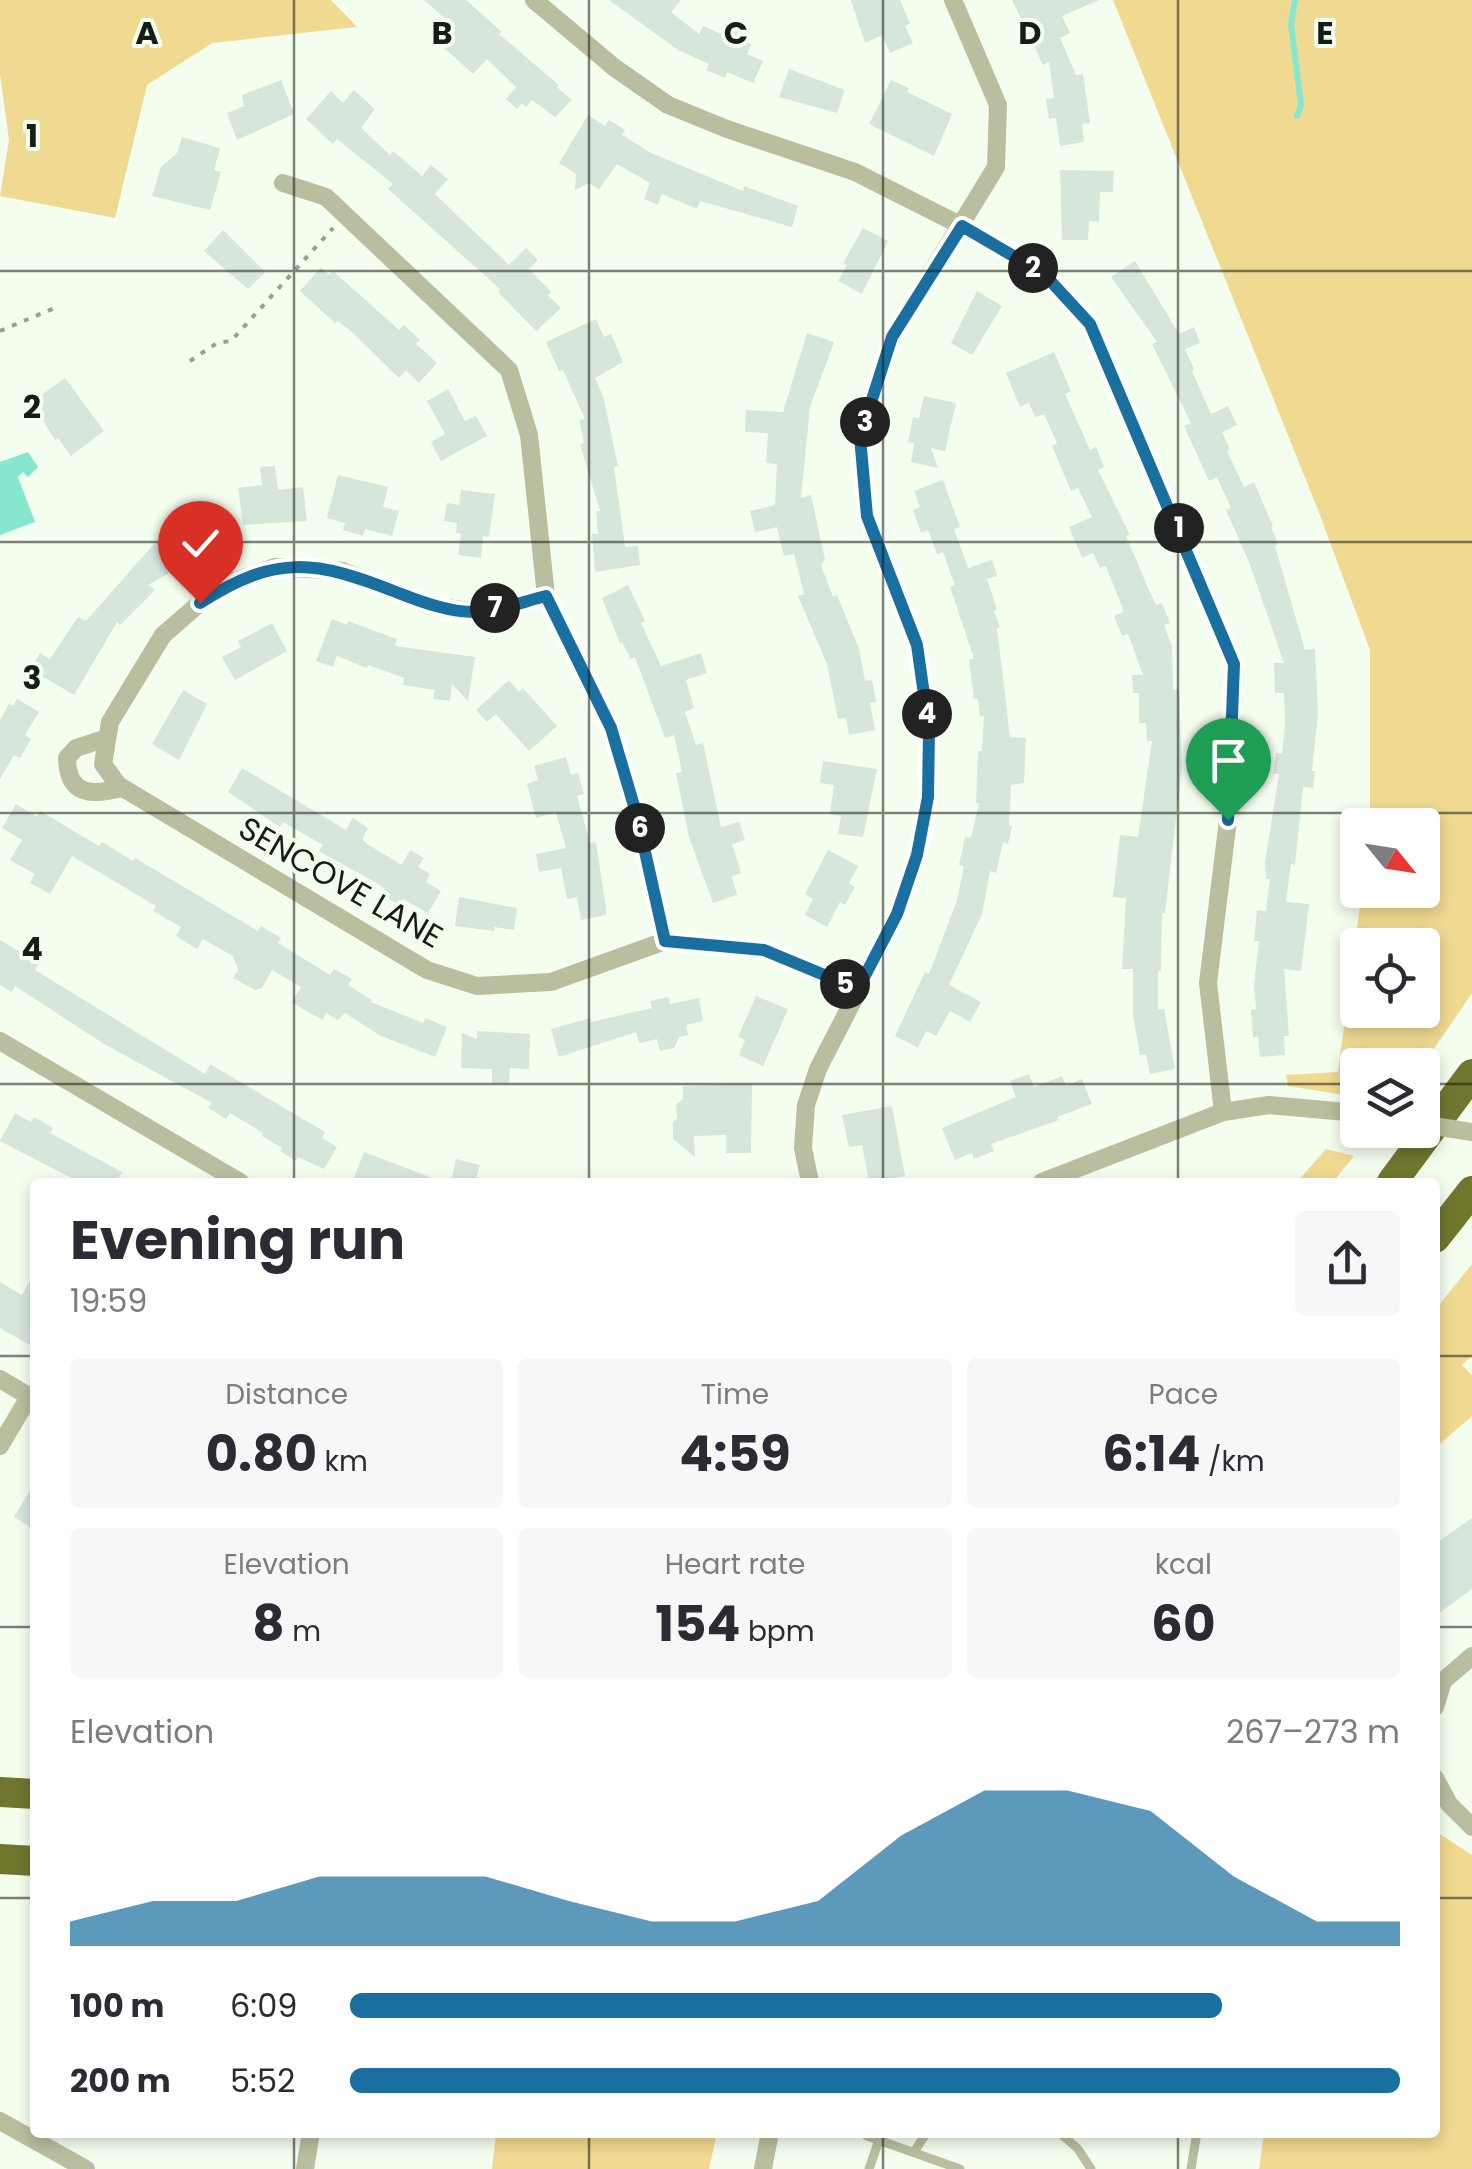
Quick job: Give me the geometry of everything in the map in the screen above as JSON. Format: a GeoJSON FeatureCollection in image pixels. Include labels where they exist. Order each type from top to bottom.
{"type":"FeatureCollection","features":[{"type":"Feature","properties":{"kind":"highway"},"geometry":{"type":"LineString","coordinates":[[1395,1178],[1472,1074]]}},
{"type":"Feature","properties":{"kind":"highway"},"geometry":{"type":"LineString","coordinates":[[1440,1232],[1472,1191]]}},
{"type":"Feature","properties":{"kind":"highway"},"geometry":{"type":"LineString","coordinates":[[0,1792],[30,1794]]}},
{"type":"Feature","properties":{"kind":"highway"},"geometry":{"type":"LineString","coordinates":[[0,1859],[30,1861]]}},
{"type":"Feature","properties":{"kind":"street"},"geometry":{"type":"LineString","coordinates":[[534,0],[615,68],[668,104],[727,130],[855,172],[962,226],[1044,274],[1090,324],[1234,664],[1228,820],[1208,983],[1223,1112]]}},
{"type":"Feature","properties":{"kind":"street"},"geometry":{"type":"LineString","coordinates":[[809,1178],[803,1148],[806,1104],[818,1069],[897,914],[917,855],[928,797],[929,730],[917,645],[867,516],[860,437],[892,337],[996,166],[998,105],[953,0]]}},
{"type":"Feature","properties":{"kind":"street"},"geometry":{"type":"LineString","coordinates":[[283,183],[326,196],[509,370],[529,435],[546,596],[611,728],[637,816],[665,941]]}},
{"type":"Feature","properties":{"kind":"street"},"geometry":{"type":"LineString","coordinates":[[122,788],[90,793],[78,788],[68,772],[67,758],[76,748],[107,738],[110,722],[163,636],[200,603],[235,580],[274,567],[342,571],[431,606],[478,612],[546,596]]}},
{"type":"Feature","properties":{"kind":"street","name":"SENCOVE LANE"},"geometry":{"type":"LineString","coordinates":[[107,738],[103,764],[122,788],[427,970],[477,986],[551,982],[665,941],[764,950],[858,989]]}},
{"type":"Feature","properties":{"kind":"street"},"geometry":{"type":"LineString","coordinates":[[0,1041],[233,1178]]}},
{"type":"Feature","properties":{"kind":"street"},"geometry":{"type":"LineString","coordinates":[[1052,1178],[1223,1112],[1270,1105],[1340,1111]]}},
{"type":"Feature","properties":{"kind":"street"},"geometry":{"type":"LineString","coordinates":[[1440,1127],[1472,1132]]}},
{"type":"Feature","properties":{"kind":"street"},"geometry":{"type":"LineString","coordinates":[[0,1379],[30,1397]]}},
{"type":"Feature","properties":{"kind":"street"},"geometry":{"type":"LineString","coordinates":[[0,1446],[30,1401]]}},
{"type":"Feature","properties":{"kind":"street"},"geometry":{"type":"LineString","coordinates":[[1440,1693],[1444,1682],[1472,1656]]}},
{"type":"Feature","properties":{"kind":"street"},"geometry":{"type":"LineString","coordinates":[[1440,1787],[1449,1804],[1472,1827]]}},
{"type":"Feature","properties":{"kind":"street"},"geometry":{"type":"LineString","coordinates":[[0,2121],[30,2138]]}},
{"type":"Feature","properties":{"kind":"street"},"geometry":{"type":"LineString","coordinates":[[30,2138],[86,2169]]}},
{"type":"Feature","properties":{"kind":"street"},"geometry":{"type":"LineString","coordinates":[[306,2169],[310,2138]]}},
{"type":"Feature","properties":{"kind":"street"},"geometry":{"type":"LineString","coordinates":[[763,2169],[769,2138]]}},
{"type":"Feature","properties":{"kind":"lane"},"geometry":{"type":"LineString","coordinates":[[873,2138],[960,2169]]}},
{"type":"Feature","properties":{"kind":"lane"},"geometry":{"type":"LineString","coordinates":[[914,2152],[923,2138]]}},
{"type":"Feature","properties":{"kind":"lane"},"geometry":{"type":"LineString","coordinates":[[1066,2138],[1091,2169]]}},
{"type":"Feature","properties":{"kind":"lane"},"geometry":{"type":"LineString","coordinates":[[1191,2169],[1196,2138]]}},
{"type":"Feature","properties":{"kind":"lane"},"geometry":{"type":"LineString","coordinates":[[869,2169],[879,2140]]}},
{"type":"Feature","properties":{"kind":"path"},"geometry":{"type":"LineString","coordinates":[[190,361],[217,343],[231,341],[334,228]]}},
{"type":"Feature","properties":{"kind":"path"},"geometry":{"type":"LineString","coordinates":[[0,331],[57,307]]}},
{"type":"Feature","properties":{"kind":"shaded area"},"geometry":{"type":"Polygon","coordinates":[[[0,0],[331,0],[357,27],[212,43],[147,85],[115,218],[0,196],[9,140],[0,74],[0,0]]]}},
{"type":"Feature","properties":{"kind":"shaded area"},"geometry":{"type":"Polygon","coordinates":[[[1113,0],[1472,0],[1472,993],[1435,1048],[1341,1048],[1344,1028],[1440,1028],[1440,928],[1357,928],[1360,908],[1440,908],[1440,808],[1370,808],[1370,650],[1318,510],[1113,0]]]}},
{"type":"Feature","properties":{"kind":"shaded area"},"geometry":{"type":"Polygon","coordinates":[[[1340,1057],[1340,1094],[1288,1086],[1286,1075],[1338,1072],[1340,1057]]]}},
{"type":"Feature","properties":{"kind":"shaded area"},"geometry":{"type":"Polygon","coordinates":[[[1326,1149],[1354,1156],[1336,1178],[1301,1178],[1326,1149]]]}},
{"type":"Feature","properties":{"kind":"shaded area"},"geometry":{"type":"Polygon","coordinates":[[[1472,1264],[1472,1356],[1462,1365],[1472,1375],[1472,1416],[1440,1444],[1440,1304],[1472,1264]]]}},
{"type":"Feature","properties":{"kind":"shaded area"},"geometry":{"type":"Polygon","coordinates":[[[1440,1834],[1472,1855],[1472,2169],[1259,2169],[1263,2138],[1440,2138],[1440,1834]]]}},
{"type":"Feature","properties":{"kind":"shaded area"},"geometry":{"type":"Polygon","coordinates":[[[495,2138],[716,2138],[709,2169],[492,2169],[495,2138]]]}},
{"type":"Feature","properties":{"kind":"water"},"geometry":{"type":"Polygon","coordinates":[[[28,452],[38,467],[28,477],[23,472],[18,477],[35,522],[0,535],[0,462],[28,452]]]}},
{"type":"Feature","properties":{"kind":"building"},"geometry":{"type":"Polygon","coordinates":[[[424,0],[466,0],[572,100],[555,117],[532,100],[517,109],[506,99],[516,87],[487,59],[473,74],[441,45],[447,38],[443,35],[452,25],[424,0]]]}},
{"type":"Feature","properties":{"kind":"building"},"geometry":{"type":"Polygon","coordinates":[[[609,0],[681,0],[671,12],[699,34],[703,26],[724,35],[731,18],[746,24],[740,39],[751,44],[747,54],[763,61],[753,83],[727,72],[725,78],[706,70],[709,64],[678,50],[609,0]]]}},
{"type":"Feature","properties":{"kind":"building"},"geometry":{"type":"Polygon","coordinates":[[[851,0],[900,0],[913,43],[890,53],[882,35],[865,43],[851,0]]]}},
{"type":"Feature","properties":{"kind":"building"},"geometry":{"type":"Polygon","coordinates":[[[1012,0],[1099,0],[1062,16],[1070,33],[1060,38],[1076,75],[1083,74],[1090,123],[1082,124],[1084,142],[1060,146],[1056,118],[1049,119],[1046,99],[1054,98],[1049,62],[1043,65],[1012,0]]]}},
{"type":"Feature","properties":{"kind":"building"},"geometry":{"type":"Polygon","coordinates":[[[789,69],[845,90],[837,113],[779,97],[789,69]]]}},
{"type":"Feature","properties":{"kind":"building"},"geometry":{"type":"Polygon","coordinates":[[[281,80],[294,114],[237,140],[227,113],[244,106],[242,95],[281,80]]]}},
{"type":"Feature","properties":{"kind":"building"},"geometry":{"type":"Polygon","coordinates":[[[891,80],[952,114],[934,156],[869,124],[891,80]]]}},
{"type":"Feature","properties":{"kind":"building"},"geometry":{"type":"Polygon","coordinates":[[[354,90],[375,109],[361,128],[390,155],[393,151],[422,176],[431,165],[448,179],[435,194],[509,265],[526,248],[538,260],[529,269],[561,308],[536,331],[498,292],[500,289],[388,189],[393,184],[337,139],[333,144],[306,119],[331,91],[343,103],[354,90]]]}},
{"type":"Feature","properties":{"kind":"building"},"geometry":{"type":"Polygon","coordinates":[[[588,115],[605,126],[609,120],[625,130],[622,135],[651,153],[743,191],[744,186],[798,206],[792,227],[700,201],[697,209],[662,194],[658,205],[644,199],[650,183],[617,164],[599,189],[589,183],[575,190],[576,174],[559,163],[588,115]]]}},
{"type":"Feature","properties":{"kind":"building"},"geometry":{"type":"Polygon","coordinates":[[[182,137],[220,148],[214,170],[221,172],[210,210],[152,196],[161,167],[177,153],[182,137]]]}},
{"type":"Feature","properties":{"kind":"building"},"geometry":{"type":"Polygon","coordinates":[[[1060,170],[1114,171],[1113,192],[1100,192],[1099,222],[1089,221],[1088,240],[1062,240],[1060,170]]]}},
{"type":"Feature","properties":{"kind":"building"},"geometry":{"type":"Polygon","coordinates":[[[863,228],[888,241],[862,294],[838,281],[847,265],[843,263],[863,228]]]}},
{"type":"Feature","properties":{"kind":"building"},"geometry":{"type":"Polygon","coordinates":[[[223,230],[265,272],[248,289],[204,251],[223,230]]]}},
{"type":"Feature","properties":{"kind":"building"},"geometry":{"type":"Polygon","coordinates":[[[1135,261],[1179,334],[1194,327],[1200,343],[1185,349],[1192,371],[1211,414],[1228,406],[1237,425],[1222,432],[1230,450],[1227,451],[1244,487],[1254,482],[1273,526],[1278,544],[1275,546],[1305,650],[1315,649],[1315,771],[1313,788],[1303,787],[1295,865],[1291,864],[1286,902],[1309,904],[1301,971],[1284,969],[1289,1036],[1284,1036],[1285,1055],[1260,1057],[1258,1037],[1253,1037],[1251,1010],[1256,1009],[1257,910],[1266,911],[1270,879],[1266,879],[1265,862],[1279,774],[1273,774],[1276,753],[1282,754],[1285,726],[1284,693],[1275,693],[1274,663],[1284,663],[1249,562],[1226,510],[1231,508],[1217,477],[1209,481],[1184,426],[1191,423],[1152,344],[1157,342],[1111,277],[1135,261]]]}},
{"type":"Feature","properties":{"kind":"building"},"geometry":{"type":"Polygon","coordinates":[[[321,267],[329,275],[333,271],[399,330],[404,325],[420,340],[416,344],[437,363],[419,383],[406,370],[399,378],[352,332],[338,321],[335,323],[300,291],[321,267]]]}},
{"type":"Feature","properties":{"kind":"building"},"geometry":{"type":"Polygon","coordinates":[[[977,291],[1002,306],[972,355],[951,343],[977,291]]]}},
{"type":"Feature","properties":{"kind":"building"},"geometry":{"type":"Polygon","coordinates":[[[596,319],[604,337],[611,334],[623,362],[595,378],[603,396],[618,466],[614,467],[625,547],[638,546],[640,565],[595,572],[592,534],[598,534],[596,511],[600,511],[580,444],[584,443],[579,420],[585,419],[546,342],[596,319]]]}},
{"type":"Feature","properties":{"kind":"building"},"geometry":{"type":"Polygon","coordinates":[[[807,333],[834,342],[810,407],[801,498],[811,495],[825,560],[821,565],[859,649],[865,681],[872,680],[876,702],[870,703],[875,730],[849,735],[846,718],[838,719],[827,664],[798,596],[804,594],[794,554],[784,556],[777,527],[755,532],[750,511],[775,505],[777,464],[766,463],[768,433],[745,432],[746,410],[783,412],[807,333]]]}},
{"type":"Feature","properties":{"kind":"building"},"geometry":{"type":"Polygon","coordinates":[[[1054,352],[1071,391],[1065,394],[1090,450],[1096,447],[1104,467],[1098,470],[1130,535],[1126,536],[1148,588],[1156,605],[1162,603],[1170,623],[1164,625],[1172,646],[1173,690],[1179,689],[1182,767],[1158,971],[1158,1010],[1164,1009],[1175,1069],[1150,1074],[1146,1054],[1140,1055],[1133,1015],[1133,969],[1122,969],[1126,898],[1113,897],[1120,835],[1138,837],[1152,741],[1147,741],[1146,723],[1139,723],[1139,693],[1133,693],[1132,675],[1143,675],[1128,634],[1122,636],[1114,616],[1124,612],[1106,566],[1100,568],[1093,553],[1082,558],[1069,527],[1092,517],[1078,488],[1071,491],[1052,446],[1057,443],[1044,414],[1035,417],[1029,403],[1020,407],[1006,373],[1054,352]]]}},
{"type":"Feature","properties":{"kind":"building"},"geometry":{"type":"Polygon","coordinates":[[[65,378],[104,431],[71,456],[58,438],[55,440],[32,402],[65,378]]]}},
{"type":"Feature","properties":{"kind":"building"},"geometry":{"type":"Polygon","coordinates":[[[448,389],[465,421],[476,416],[487,436],[441,461],[431,442],[445,434],[427,401],[448,389]]]}},
{"type":"Feature","properties":{"kind":"building"},"geometry":{"type":"Polygon","coordinates":[[[924,396],[956,403],[945,451],[931,448],[938,468],[911,462],[914,443],[908,442],[913,417],[919,418],[924,396]]]}},
{"type":"Feature","properties":{"kind":"building"},"geometry":{"type":"Polygon","coordinates":[[[275,466],[278,490],[303,487],[307,521],[243,525],[238,488],[262,485],[260,467],[275,466]]]}},
{"type":"Feature","properties":{"kind":"building"},"geometry":{"type":"Polygon","coordinates":[[[338,475],[388,487],[383,507],[399,511],[392,536],[365,529],[363,536],[343,530],[345,523],[327,518],[338,475]]]}},
{"type":"Feature","properties":{"kind":"building"},"geometry":{"type":"Polygon","coordinates":[[[943,480],[960,527],[954,529],[968,568],[992,560],[997,576],[987,579],[1000,627],[997,628],[1010,737],[1026,738],[1024,783],[1011,785],[1012,826],[1008,844],[1003,842],[996,873],[990,871],[982,914],[949,985],[981,1002],[970,1022],[950,1011],[936,1036],[926,1031],[918,1048],[895,1036],[925,972],[929,974],[957,900],[965,837],[971,838],[979,803],[978,751],[982,751],[984,716],[980,717],[978,699],[974,699],[969,659],[974,659],[950,587],[955,585],[943,552],[937,554],[928,530],[921,533],[913,510],[920,507],[914,491],[943,480]]]}},
{"type":"Feature","properties":{"kind":"building"},"geometry":{"type":"Polygon","coordinates":[[[461,490],[495,494],[489,537],[483,536],[481,558],[458,555],[461,534],[456,533],[457,523],[444,521],[447,503],[459,505],[461,490]]]}},
{"type":"Feature","properties":{"kind":"building"},"geometry":{"type":"Polygon","coordinates":[[[213,514],[224,534],[209,543],[212,549],[148,585],[155,590],[120,625],[117,622],[74,695],[30,669],[40,653],[50,659],[78,617],[86,621],[153,545],[213,514]]]}},
{"type":"Feature","properties":{"kind":"building"},"geometry":{"type":"Polygon","coordinates":[[[628,585],[661,666],[701,653],[707,673],[686,680],[694,708],[685,712],[696,745],[703,743],[721,827],[739,822],[745,840],[732,844],[741,873],[732,876],[737,895],[713,903],[689,837],[676,773],[682,772],[674,735],[665,738],[635,657],[631,659],[620,643],[602,598],[628,585]]]}},
{"type":"Feature","properties":{"kind":"building"},"geometry":{"type":"Polygon","coordinates":[[[332,619],[397,639],[395,646],[475,657],[468,701],[452,684],[450,701],[433,699],[435,690],[403,685],[404,678],[368,665],[367,668],[337,656],[333,667],[316,661],[332,619]]]}},
{"type":"Feature","properties":{"kind":"building"},"geometry":{"type":"Polygon","coordinates":[[[272,623],[287,651],[235,680],[222,657],[241,647],[238,641],[272,623]]]}},
{"type":"Feature","properties":{"kind":"building"},"geometry":{"type":"Polygon","coordinates":[[[509,680],[519,692],[523,688],[557,726],[529,751],[496,714],[487,722],[476,710],[509,680]]]}},
{"type":"Feature","properties":{"kind":"building"},"geometry":{"type":"Polygon","coordinates":[[[183,690],[207,704],[179,760],[152,744],[183,690]]]}},
{"type":"Feature","properties":{"kind":"building"},"geometry":{"type":"Polygon","coordinates":[[[17,699],[39,712],[25,735],[31,739],[20,758],[14,755],[0,779],[0,720],[9,704],[13,706],[17,699]]]}},
{"type":"Feature","properties":{"kind":"building"},"geometry":{"type":"Polygon","coordinates":[[[566,757],[571,775],[578,773],[584,794],[577,796],[590,843],[596,842],[606,908],[606,915],[581,920],[577,897],[567,899],[561,868],[539,872],[536,854],[566,848],[556,812],[536,818],[527,784],[538,780],[534,766],[566,757]]]}},
{"type":"Feature","properties":{"kind":"building"},"geometry":{"type":"Polygon","coordinates":[[[823,761],[877,769],[863,837],[838,834],[841,816],[830,814],[834,785],[820,783],[823,761]]]}},
{"type":"Feature","properties":{"kind":"building"},"geometry":{"type":"Polygon","coordinates":[[[242,768],[346,830],[353,818],[368,828],[362,839],[367,844],[402,865],[410,850],[424,858],[418,867],[430,874],[426,882],[441,891],[428,913],[403,899],[399,905],[381,894],[385,888],[319,851],[323,845],[283,822],[280,827],[228,792],[242,768]]]}},
{"type":"Feature","properties":{"kind":"building"},"geometry":{"type":"Polygon","coordinates":[[[16,804],[37,817],[40,811],[99,846],[102,842],[133,861],[135,858],[258,931],[261,926],[281,938],[278,943],[330,975],[334,969],[352,979],[348,985],[371,1002],[423,1023],[425,1018],[447,1027],[435,1057],[379,1035],[345,1013],[338,1020],[326,1013],[323,1020],[306,1011],[292,1002],[301,987],[272,970],[262,988],[255,990],[233,978],[238,970],[233,956],[203,939],[197,949],[176,936],[181,927],[153,911],[156,906],[72,856],[50,894],[30,883],[35,874],[10,860],[22,840],[2,828],[16,804]]]}},
{"type":"Feature","properties":{"kind":"building"},"geometry":{"type":"Polygon","coordinates":[[[828,850],[858,866],[849,883],[855,887],[845,905],[840,902],[827,927],[805,915],[813,899],[805,894],[828,850]]]}},
{"type":"Feature","properties":{"kind":"building"},"geometry":{"type":"Polygon","coordinates":[[[459,897],[517,908],[514,930],[455,926],[459,897]]]}},
{"type":"Feature","properties":{"kind":"building"},"geometry":{"type":"Polygon","coordinates":[[[0,940],[39,963],[35,970],[205,1074],[210,1064],[325,1132],[322,1138],[337,1147],[324,1169],[298,1157],[296,1161],[263,1133],[230,1113],[226,1119],[208,1108],[212,1103],[104,1044],[15,986],[12,992],[0,985],[0,940]]]}},
{"type":"Feature","properties":{"kind":"building"},"geometry":{"type":"Polygon","coordinates":[[[756,996],[788,1009],[763,1066],[739,1055],[745,1040],[738,1037],[756,996]]]}},
{"type":"Feature","properties":{"kind":"building"},"geometry":{"type":"Polygon","coordinates":[[[669,997],[670,1004],[699,998],[703,1021],[686,1025],[688,1035],[679,1037],[674,1048],[660,1051],[657,1039],[639,1043],[636,1032],[559,1057],[551,1029],[652,1008],[650,1001],[669,997]]]}},
{"type":"Feature","properties":{"kind":"building"},"geometry":{"type":"Polygon","coordinates":[[[477,1031],[530,1034],[529,1069],[510,1068],[509,1083],[492,1083],[492,1069],[461,1068],[462,1033],[477,1039],[477,1031]]]}},
{"type":"Feature","properties":{"kind":"building"},"geometry":{"type":"Polygon","coordinates":[[[1029,1074],[1034,1087],[1062,1076],[1066,1086],[1082,1079],[1092,1104],[991,1144],[994,1151],[974,1159],[972,1153],[955,1160],[942,1128],[1016,1097],[1010,1081],[1029,1074]]]}},
{"type":"Feature","properties":{"kind":"building"},"geometry":{"type":"Polygon","coordinates":[[[752,1084],[751,1153],[726,1153],[726,1135],[694,1136],[695,1157],[673,1139],[676,1105],[683,1099],[683,1086],[752,1084]]]}},
{"type":"Feature","properties":{"kind":"building"},"geometry":{"type":"Polygon","coordinates":[[[892,1106],[905,1176],[868,1178],[862,1145],[849,1147],[842,1115],[892,1106]]]}},
{"type":"Feature","properties":{"kind":"building"},"geometry":{"type":"Polygon","coordinates":[[[15,1113],[31,1122],[34,1117],[53,1128],[50,1133],[122,1172],[118,1178],[71,1178],[0,1141],[15,1113]]]}},
{"type":"Feature","properties":{"kind":"building"},"geometry":{"type":"Polygon","coordinates":[[[364,1152],[432,1178],[354,1178],[364,1152]]]}},
{"type":"Feature","properties":{"kind":"building"},"geometry":{"type":"Polygon","coordinates":[[[456,1159],[480,1165],[476,1178],[452,1178],[456,1159]]]}},
{"type":"Feature","properties":{"kind":"building"},"geometry":{"type":"Polygon","coordinates":[[[30,1281],[30,1345],[0,1328],[0,1282],[22,1295],[30,1281]]]}},
{"type":"Feature","properties":{"kind":"building"},"geometry":{"type":"Polygon","coordinates":[[[30,1490],[30,1527],[14,1517],[30,1490]]]}},
{"type":"Feature","properties":{"kind":"building"},"geometry":{"type":"Polygon","coordinates":[[[1472,1518],[1472,1589],[1440,1612],[1440,1540],[1472,1518]]]}},
{"type":"Feature","properties":{"kind":"waterway"},"geometry":{"type":"LineString","coordinates":[[1295,0],[1291,24],[1301,105],[1297,116]]}},
{"type":"Feature","properties":{"kind":"route"},"geometry":{"type":"LineString","coordinates":[[200,603],[235,580],[274,567],[342,571],[431,606],[478,612],[546,596],[611,728],[637,816],[665,941],[764,950],[858,989],[897,914],[917,855],[928,797],[929,730],[917,645],[867,516],[860,437],[892,337],[962,226],[1044,274],[1090,324],[1234,664],[1228,820]]}}]}
